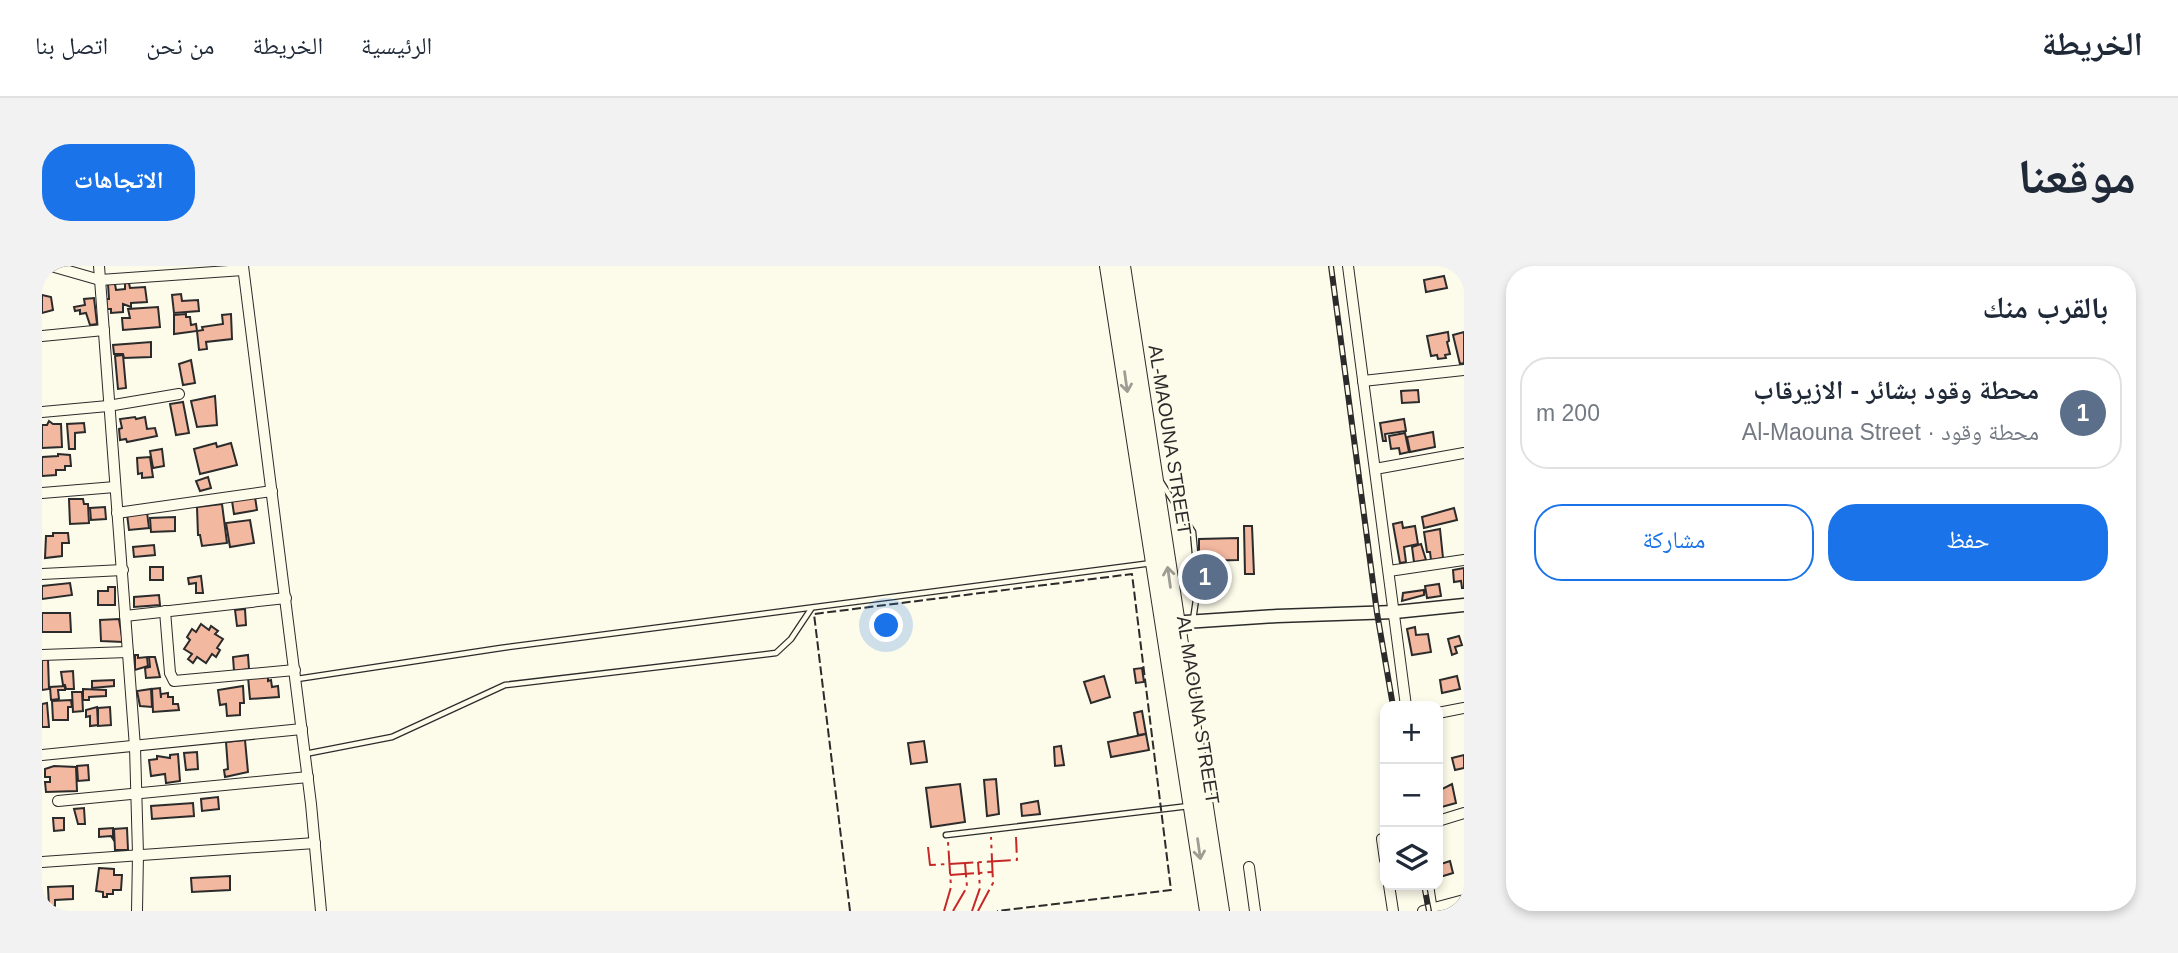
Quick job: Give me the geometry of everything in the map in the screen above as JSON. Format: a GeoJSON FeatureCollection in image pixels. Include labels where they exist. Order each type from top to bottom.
{"type":"FeatureCollection","features":[{"type":"Feature","properties":{"kind":"highway","name":"AL MAOUNA STREET"},"geometry":{"type":"LineString","coordinates":[[1108,266],[1153,563],[1177,622],[1192,805],[1208,911]]}},
{"type":"Feature","properties":{"kind":"highway","name":"AL-MAOUNA STREET"},"geometry":{"type":"LineString","coordinates":[[1122,266],[1221,911]]}},
{"type":"Feature","properties":{"kind":"street"},"geometry":{"type":"LineString","coordinates":[[51,266],[100,280],[243,268],[308,777],[321,911]]}},
{"type":"Feature","properties":{"kind":"street"},"geometry":{"type":"LineString","coordinates":[[99,266],[135,747],[137,911]]}},
{"type":"Feature","properties":{"kind":"street"},"geometry":{"type":"LineString","coordinates":[[1348,266],[1405,701]]}},
{"type":"Feature","properties":{"kind":"street"},"geometry":{"type":"LineString","coordinates":[[42,336],[104,330]]}},
{"type":"Feature","properties":{"kind":"street"},"geometry":{"type":"LineString","coordinates":[[1363,381],[1464,370]]}},
{"type":"Feature","properties":{"kind":"street"},"geometry":{"type":"LineString","coordinates":[[42,412],[108,406],[179,394]]}},
{"type":"Feature","properties":{"kind":"street"},"geometry":{"type":"LineString","coordinates":[[1375,469],[1464,453]]}},
{"type":"Feature","properties":{"kind":"street"},"geometry":{"type":"LineString","coordinates":[[42,493],[115,487]]}},
{"type":"Feature","properties":{"kind":"street"},"geometry":{"type":"LineString","coordinates":[[117,513],[272,491]]}},
{"type":"Feature","properties":{"kind":"street"},"geometry":{"type":"LineString","coordinates":[[1389,571],[1464,560]]}},
{"type":"Feature","properties":{"kind":"street"},"geometry":{"type":"LineString","coordinates":[[42,574],[123,570]]}},
{"type":"Feature","properties":{"kind":"street"},"geometry":{"type":"LineString","coordinates":[[125,616],[286,598]]}},
{"type":"Feature","properties":{"kind":"street"},"geometry":{"type":"LineString","coordinates":[[1177,622],[1395,612],[1464,605]]}},
{"type":"Feature","properties":{"kind":"street"},"geometry":{"type":"LineString","coordinates":[[165,611],[170,673],[174,681],[295,675]]}},
{"type":"Feature","properties":{"kind":"street"},"geometry":{"type":"LineString","coordinates":[[42,655],[128,652]]}},
{"type":"Feature","properties":{"kind":"street"},"geometry":{"type":"LineString","coordinates":[[1443,712],[1464,708]]}},
{"type":"Feature","properties":{"kind":"street"},"geometry":{"type":"LineString","coordinates":[[42,755],[302,729]]}},
{"type":"Feature","properties":{"kind":"street"},"geometry":{"type":"LineString","coordinates":[[58,801],[308,777]]}},
{"type":"Feature","properties":{"kind":"street"},"geometry":{"type":"LineString","coordinates":[[1443,819],[1464,813]]}},
{"type":"Feature","properties":{"kind":"street"},"geometry":{"type":"LineString","coordinates":[[42,862],[315,843]]}},
{"type":"Feature","properties":{"kind":"street"},"geometry":{"type":"LineString","coordinates":[[1249,867],[1255,911]]}},
{"type":"Feature","properties":{"kind":"street"},"geometry":{"type":"LineString","coordinates":[[1390,890],[1393,911]]}},
{"type":"Feature","properties":{"kind":"street"},"geometry":{"type":"LineString","coordinates":[[1428,890],[1429,910],[1464,900]]}},
{"type":"Feature","properties":{"kind":"lane"},"geometry":{"type":"LineString","coordinates":[[1153,469],[1193,533],[1198,586],[1177,622]]}},
{"type":"Feature","properties":{"kind":"lane"},"geometry":{"type":"LineString","coordinates":[[295,675],[1153,563]]}},
{"type":"Feature","properties":{"kind":"lane"},"geometry":{"type":"LineString","coordinates":[[305,754],[392,737],[505,685],[776,653],[791,639],[811,608]]}},
{"type":"Feature","properties":{"kind":"lane"},"geometry":{"type":"LineString","coordinates":[[946,835],[1192,805]]}},
{"type":"Feature","properties":{"kind":"building"},"geometry":{"type":"Polygon","coordinates":[[[1444,276],[1447,288],[1426,292],[1424,280],[1444,276]]]}},
{"type":"Feature","properties":{"kind":"building"},"geometry":{"type":"Polygon","coordinates":[[[125,283],[129,283],[130,288],[145,287],[147,302],[131,303],[131,307],[123,304],[123,312],[111,313],[111,309],[107,309],[108,284],[115,284],[116,290],[125,289],[125,283]]]}},
{"type":"Feature","properties":{"kind":"building"},"geometry":{"type":"Polygon","coordinates":[[[181,294],[182,301],[198,300],[199,311],[174,313],[172,295],[181,294]]]}},
{"type":"Feature","properties":{"kind":"building"},"geometry":{"type":"Polygon","coordinates":[[[42,295],[51,297],[53,310],[42,313],[42,295]]]}},
{"type":"Feature","properties":{"kind":"building"},"geometry":{"type":"Polygon","coordinates":[[[94,298],[97,324],[90,325],[86,313],[80,314],[80,310],[75,311],[74,307],[85,305],[84,299],[94,298]]]}},
{"type":"Feature","properties":{"kind":"building"},"geometry":{"type":"Polygon","coordinates":[[[158,307],[160,327],[123,330],[122,318],[130,318],[128,309],[158,307]]]}},
{"type":"Feature","properties":{"kind":"building"},"geometry":{"type":"Polygon","coordinates":[[[186,314],[186,317],[190,317],[191,325],[196,324],[197,331],[174,334],[174,315],[186,314]]]}},
{"type":"Feature","properties":{"kind":"building"},"geometry":{"type":"Polygon","coordinates":[[[231,314],[232,339],[206,342],[207,349],[199,350],[197,331],[203,330],[202,327],[223,324],[222,315],[231,314]]]}},
{"type":"Feature","properties":{"kind":"building"},"geometry":{"type":"Polygon","coordinates":[[[1448,332],[1450,354],[1445,355],[1446,358],[1438,359],[1437,355],[1431,356],[1427,336],[1448,332]]]}},
{"type":"Feature","properties":{"kind":"building"},"geometry":{"type":"Polygon","coordinates":[[[1464,332],[1464,363],[1460,364],[1453,335],[1464,332]]]}},
{"type":"Feature","properties":{"kind":"building"},"geometry":{"type":"Polygon","coordinates":[[[151,342],[151,357],[124,358],[123,354],[114,354],[113,345],[151,342]]]}},
{"type":"Feature","properties":{"kind":"building"},"geometry":{"type":"Polygon","coordinates":[[[123,355],[126,388],[118,389],[115,356],[123,355]]]}},
{"type":"Feature","properties":{"kind":"building"},"geometry":{"type":"Polygon","coordinates":[[[191,360],[195,383],[183,385],[179,364],[191,360]]]}},
{"type":"Feature","properties":{"kind":"building"},"geometry":{"type":"Polygon","coordinates":[[[1418,390],[1419,402],[1402,403],[1401,391],[1418,390]]]}},
{"type":"Feature","properties":{"kind":"building"},"geometry":{"type":"Polygon","coordinates":[[[215,396],[217,425],[197,427],[191,401],[215,396]]]}},
{"type":"Feature","properties":{"kind":"building"},"geometry":{"type":"Polygon","coordinates":[[[183,402],[189,433],[176,435],[170,404],[183,402]]]}},
{"type":"Feature","properties":{"kind":"building"},"geometry":{"type":"Polygon","coordinates":[[[145,417],[147,429],[155,428],[157,436],[127,442],[126,439],[120,440],[120,419],[145,417]]]}},
{"type":"Feature","properties":{"kind":"building"},"geometry":{"type":"Polygon","coordinates":[[[1404,419],[1406,431],[1385,434],[1386,441],[1383,441],[1380,423],[1404,419]]]}},
{"type":"Feature","properties":{"kind":"building"},"geometry":{"type":"Polygon","coordinates":[[[49,421],[61,424],[62,447],[42,448],[42,425],[47,425],[49,421]]]}},
{"type":"Feature","properties":{"kind":"building"},"geometry":{"type":"Polygon","coordinates":[[[84,423],[85,432],[75,433],[75,449],[69,449],[67,424],[84,423]]]}},
{"type":"Feature","properties":{"kind":"building"},"geometry":{"type":"Polygon","coordinates":[[[1433,432],[1435,447],[1410,452],[1407,437],[1433,432]]]}},
{"type":"Feature","properties":{"kind":"building"},"geometry":{"type":"Polygon","coordinates":[[[1405,433],[1409,452],[1400,454],[1399,448],[1391,449],[1389,436],[1405,433]]]}},
{"type":"Feature","properties":{"kind":"building"},"geometry":{"type":"Polygon","coordinates":[[[216,443],[217,447],[231,443],[237,465],[200,474],[194,449],[216,443]]]}},
{"type":"Feature","properties":{"kind":"building"},"geometry":{"type":"Polygon","coordinates":[[[162,449],[164,466],[153,468],[150,451],[162,449]]]}},
{"type":"Feature","properties":{"kind":"building"},"geometry":{"type":"Polygon","coordinates":[[[70,455],[71,466],[65,466],[65,470],[56,470],[56,475],[42,476],[42,457],[70,455]]]}},
{"type":"Feature","properties":{"kind":"building"},"geometry":{"type":"Polygon","coordinates":[[[150,457],[153,477],[142,478],[142,473],[138,474],[137,458],[150,457]]]}},
{"type":"Feature","properties":{"kind":"building"},"geometry":{"type":"Polygon","coordinates":[[[208,477],[211,488],[200,491],[196,481],[208,477]]]}},
{"type":"Feature","properties":{"kind":"building"},"geometry":{"type":"Polygon","coordinates":[[[255,497],[257,510],[234,514],[232,501],[255,497]]]}},
{"type":"Feature","properties":{"kind":"building"},"geometry":{"type":"Polygon","coordinates":[[[69,499],[83,499],[84,504],[88,504],[89,523],[70,524],[69,499]]]}},
{"type":"Feature","properties":{"kind":"building"},"geometry":{"type":"Polygon","coordinates":[[[222,504],[227,543],[202,546],[198,535],[197,507],[222,504]]]}},
{"type":"Feature","properties":{"kind":"building"},"geometry":{"type":"Polygon","coordinates":[[[105,507],[106,519],[91,520],[90,508],[105,507]]]}},
{"type":"Feature","properties":{"kind":"building"},"geometry":{"type":"Polygon","coordinates":[[[1454,508],[1457,520],[1424,528],[1422,517],[1454,508]]]}},
{"type":"Feature","properties":{"kind":"building"},"geometry":{"type":"Polygon","coordinates":[[[147,512],[149,528],[129,530],[127,514],[147,512]]]}},
{"type":"Feature","properties":{"kind":"building"},"geometry":{"type":"Polygon","coordinates":[[[175,517],[175,531],[151,532],[150,518],[175,517]]]}},
{"type":"Feature","properties":{"kind":"building"},"geometry":{"type":"Polygon","coordinates":[[[250,520],[254,543],[230,547],[226,523],[250,520]]]}},
{"type":"Feature","properties":{"kind":"building"},"geometry":{"type":"Polygon","coordinates":[[[1402,522],[1403,528],[1415,526],[1418,544],[1404,547],[1406,562],[1400,563],[1393,524],[1402,522]]]}},
{"type":"Feature","properties":{"kind":"building"},"geometry":{"type":"Polygon","coordinates":[[[1244,526],[1252,526],[1254,574],[1245,574],[1244,526]]]}},
{"type":"Feature","properties":{"kind":"building"},"geometry":{"type":"Polygon","coordinates":[[[1440,529],[1443,558],[1431,560],[1424,532],[1440,529]]]}},
{"type":"Feature","properties":{"kind":"building"},"geometry":{"type":"Polygon","coordinates":[[[53,533],[68,533],[69,543],[62,543],[62,556],[45,558],[46,536],[53,536],[53,533]]]}},
{"type":"Feature","properties":{"kind":"building"},"geometry":{"type":"Polygon","coordinates":[[[1238,538],[1238,560],[1199,561],[1199,539],[1238,538]]]}},
{"type":"Feature","properties":{"kind":"building"},"geometry":{"type":"Polygon","coordinates":[[[1421,544],[1426,560],[1414,562],[1412,547],[1421,544]]]}},
{"type":"Feature","properties":{"kind":"building"},"geometry":{"type":"Polygon","coordinates":[[[154,545],[155,555],[134,557],[133,547],[154,545]]]}},
{"type":"Feature","properties":{"kind":"building"},"geometry":{"type":"Polygon","coordinates":[[[150,567],[163,567],[163,580],[150,580],[150,567]]]}},
{"type":"Feature","properties":{"kind":"building"},"geometry":{"type":"Polygon","coordinates":[[[1464,568],[1462,588],[1461,581],[1454,582],[1453,570],[1464,568]]]}},
{"type":"Feature","properties":{"kind":"building"},"geometry":{"type":"Polygon","coordinates":[[[201,576],[203,593],[196,593],[196,583],[189,584],[188,578],[201,576]]]}},
{"type":"Feature","properties":{"kind":"building"},"geometry":{"type":"Polygon","coordinates":[[[70,583],[72,595],[42,599],[42,586],[70,583]]]}},
{"type":"Feature","properties":{"kind":"building"},"geometry":{"type":"Polygon","coordinates":[[[1439,584],[1441,596],[1427,598],[1425,586],[1439,584]]]}},
{"type":"Feature","properties":{"kind":"building"},"geometry":{"type":"Polygon","coordinates":[[[108,587],[115,587],[115,605],[98,605],[98,591],[108,591],[108,587]]]}},
{"type":"Feature","properties":{"kind":"building"},"geometry":{"type":"Polygon","coordinates":[[[1424,590],[1424,595],[1402,601],[1403,593],[1424,590]]]}},
{"type":"Feature","properties":{"kind":"building"},"geometry":{"type":"Polygon","coordinates":[[[159,595],[160,605],[134,607],[134,597],[159,595]]]}},
{"type":"Feature","properties":{"kind":"building"},"geometry":{"type":"Polygon","coordinates":[[[245,609],[246,625],[237,626],[235,610],[245,609]]]}},
{"type":"Feature","properties":{"kind":"building"},"geometry":{"type":"Polygon","coordinates":[[[42,613],[70,613],[71,632],[42,632],[42,613]]]}},
{"type":"Feature","properties":{"kind":"building"},"geometry":{"type":"Polygon","coordinates":[[[119,619],[123,642],[101,641],[100,620],[119,619]]]}},
{"type":"Feature","properties":{"kind":"building"},"geometry":{"type":"Polygon","coordinates":[[[201,624],[209,630],[211,626],[218,631],[215,634],[223,639],[217,648],[220,650],[216,657],[212,654],[206,663],[197,657],[193,663],[188,659],[192,654],[184,649],[190,640],[187,637],[192,629],[196,632],[201,624]]]}},
{"type":"Feature","properties":{"kind":"building"},"geometry":{"type":"Polygon","coordinates":[[[1415,627],[1416,635],[1428,634],[1431,652],[1412,655],[1407,629],[1415,627]]]}},
{"type":"Feature","properties":{"kind":"building"},"geometry":{"type":"Polygon","coordinates":[[[1459,636],[1462,645],[1455,647],[1457,653],[1452,655],[1448,639],[1459,636]]]}},
{"type":"Feature","properties":{"kind":"building"},"geometry":{"type":"Polygon","coordinates":[[[135,655],[138,655],[138,658],[147,657],[148,666],[135,670],[135,655]]]}},
{"type":"Feature","properties":{"kind":"building"},"geometry":{"type":"Polygon","coordinates":[[[248,655],[249,669],[234,671],[233,657],[248,655]]]}},
{"type":"Feature","properties":{"kind":"building"},"geometry":{"type":"Polygon","coordinates":[[[149,657],[155,657],[160,677],[146,678],[145,668],[150,667],[149,657]]]}},
{"type":"Feature","properties":{"kind":"building"},"geometry":{"type":"Polygon","coordinates":[[[48,659],[49,689],[42,690],[42,660],[48,659]]]}},
{"type":"Feature","properties":{"kind":"building"},"geometry":{"type":"Polygon","coordinates":[[[1142,668],[1144,682],[1136,683],[1134,669],[1142,668]]]}},
{"type":"Feature","properties":{"kind":"building"},"geometry":{"type":"Polygon","coordinates":[[[73,671],[74,689],[66,689],[61,672],[73,671]]]}},
{"type":"Feature","properties":{"kind":"building"},"geometry":{"type":"Polygon","coordinates":[[[268,676],[272,687],[278,686],[279,697],[250,699],[248,677],[268,676]]]}},
{"type":"Feature","properties":{"kind":"building"},"geometry":{"type":"Polygon","coordinates":[[[1104,676],[1110,697],[1091,703],[1084,682],[1104,676]]]}},
{"type":"Feature","properties":{"kind":"building"},"geometry":{"type":"Polygon","coordinates":[[[1457,676],[1460,689],[1442,693],[1440,680],[1457,676]]]}},
{"type":"Feature","properties":{"kind":"building"},"geometry":{"type":"Polygon","coordinates":[[[114,680],[114,686],[92,688],[92,681],[114,680]]]}},
{"type":"Feature","properties":{"kind":"building"},"geometry":{"type":"Polygon","coordinates":[[[65,686],[65,690],[58,690],[59,699],[51,700],[50,687],[65,686]]]}},
{"type":"Feature","properties":{"kind":"building"},"geometry":{"type":"Polygon","coordinates":[[[243,686],[244,703],[240,703],[240,715],[227,716],[226,704],[220,705],[218,690],[243,686]]]}},
{"type":"Feature","properties":{"kind":"building"},"geometry":{"type":"Polygon","coordinates":[[[160,688],[161,698],[161,694],[168,693],[168,697],[173,697],[173,704],[178,704],[179,710],[153,712],[152,689],[160,688]]]}},
{"type":"Feature","properties":{"kind":"building"},"geometry":{"type":"Polygon","coordinates":[[[83,689],[106,690],[106,696],[83,700],[83,689]]]}},
{"type":"Feature","properties":{"kind":"building"},"geometry":{"type":"Polygon","coordinates":[[[151,689],[152,707],[140,706],[137,691],[151,689]]]}},
{"type":"Feature","properties":{"kind":"building"},"geometry":{"type":"Polygon","coordinates":[[[72,692],[82,692],[83,711],[73,712],[72,692]]]}},
{"type":"Feature","properties":{"kind":"building"},"geometry":{"type":"Polygon","coordinates":[[[71,700],[68,720],[53,720],[52,701],[71,700]]]}},
{"type":"Feature","properties":{"kind":"building"},"geometry":{"type":"Polygon","coordinates":[[[47,703],[49,727],[42,727],[42,704],[47,703]]]}},
{"type":"Feature","properties":{"kind":"building"},"geometry":{"type":"Polygon","coordinates":[[[97,707],[98,725],[90,726],[90,716],[86,717],[86,710],[97,707]]]}},
{"type":"Feature","properties":{"kind":"building"},"geometry":{"type":"Polygon","coordinates":[[[110,707],[111,725],[98,726],[98,708],[110,707]]]}},
{"type":"Feature","properties":{"kind":"building"},"geometry":{"type":"Polygon","coordinates":[[[1142,711],[1146,734],[1138,735],[1134,713],[1142,711]]]}},
{"type":"Feature","properties":{"kind":"building"},"geometry":{"type":"Polygon","coordinates":[[[1146,734],[1149,750],[1111,757],[1108,742],[1146,734]]]}},
{"type":"Feature","properties":{"kind":"building"},"geometry":{"type":"Polygon","coordinates":[[[245,740],[248,772],[225,777],[224,770],[228,769],[226,742],[245,740]]]}},
{"type":"Feature","properties":{"kind":"building"},"geometry":{"type":"Polygon","coordinates":[[[924,741],[927,762],[911,764],[908,743],[924,741]]]}},
{"type":"Feature","properties":{"kind":"building"},"geometry":{"type":"Polygon","coordinates":[[[1061,746],[1064,765],[1055,766],[1054,747],[1061,746]]]}},
{"type":"Feature","properties":{"kind":"building"},"geometry":{"type":"Polygon","coordinates":[[[197,752],[198,769],[186,770],[184,753],[197,752]]]}},
{"type":"Feature","properties":{"kind":"building"},"geometry":{"type":"Polygon","coordinates":[[[178,754],[180,781],[166,783],[165,774],[151,776],[149,760],[157,759],[157,756],[170,758],[170,755],[178,754]]]}},
{"type":"Feature","properties":{"kind":"building"},"geometry":{"type":"Polygon","coordinates":[[[1464,755],[1464,768],[1455,770],[1452,758],[1464,755]]]}},
{"type":"Feature","properties":{"kind":"building"},"geometry":{"type":"Polygon","coordinates":[[[88,765],[89,780],[78,781],[77,766],[88,765]]]}},
{"type":"Feature","properties":{"kind":"building"},"geometry":{"type":"Polygon","coordinates":[[[54,766],[76,767],[77,791],[46,792],[45,782],[50,782],[50,777],[45,777],[45,769],[54,766]]]}},
{"type":"Feature","properties":{"kind":"building"},"geometry":{"type":"Polygon","coordinates":[[[996,779],[999,814],[987,816],[984,780],[996,779]]]}},
{"type":"Feature","properties":{"kind":"building"},"geometry":{"type":"Polygon","coordinates":[[[960,784],[965,822],[931,827],[926,788],[960,784]]]}},
{"type":"Feature","properties":{"kind":"building"},"geometry":{"type":"Polygon","coordinates":[[[1452,784],[1456,803],[1443,807],[1443,788],[1452,784]]]}},
{"type":"Feature","properties":{"kind":"building"},"geometry":{"type":"Polygon","coordinates":[[[218,797],[219,809],[202,811],[201,799],[218,797]]]}},
{"type":"Feature","properties":{"kind":"building"},"geometry":{"type":"Polygon","coordinates":[[[1038,801],[1040,814],[1022,816],[1021,804],[1038,801]]]}},
{"type":"Feature","properties":{"kind":"building"},"geometry":{"type":"Polygon","coordinates":[[[193,803],[194,816],[152,819],[151,806],[193,803]]]}},
{"type":"Feature","properties":{"kind":"building"},"geometry":{"type":"Polygon","coordinates":[[[84,808],[85,824],[78,824],[74,809],[84,808]]]}},
{"type":"Feature","properties":{"kind":"building"},"geometry":{"type":"Polygon","coordinates":[[[53,818],[64,818],[64,830],[54,831],[53,818]]]}},
{"type":"Feature","properties":{"kind":"building"},"geometry":{"type":"Polygon","coordinates":[[[113,828],[113,839],[111,836],[99,837],[99,829],[113,828]]]}},
{"type":"Feature","properties":{"kind":"building"},"geometry":{"type":"Polygon","coordinates":[[[127,828],[128,850],[115,850],[114,829],[127,828]]]}},
{"type":"Feature","properties":{"kind":"building"},"geometry":{"type":"Polygon","coordinates":[[[1450,861],[1453,873],[1443,876],[1443,863],[1450,861]]]}},
{"type":"Feature","properties":{"kind":"building"},"geometry":{"type":"Polygon","coordinates":[[[99,868],[114,869],[114,875],[122,875],[121,890],[113,890],[113,894],[107,894],[107,897],[103,897],[103,892],[96,891],[99,868]]]}},
{"type":"Feature","properties":{"kind":"building"},"geometry":{"type":"Polygon","coordinates":[[[230,876],[230,890],[192,892],[191,878],[230,876]]]}},
{"type":"Feature","properties":{"kind":"building"},"geometry":{"type":"Polygon","coordinates":[[[73,886],[73,899],[55,900],[55,906],[49,907],[48,887],[73,886]]]}},
{"type":"Feature","properties":{"kind":"railway"},"geometry":{"type":"LineString","coordinates":[[1331,266],[1377,613],[1392,701]]}},
{"type":"Feature","properties":{"kind":"railway"},"geometry":{"type":"LineString","coordinates":[[1425,890],[1429,911]]}},
{"type":"Feature","properties":{"kind":"fence"},"geometry":{"type":"LineString","coordinates":[[850,911],[814,614],[1132,574],[1171,890],[997,911]]}},
{"type":"Feature","properties":{"kind":"power"},"geometry":{"type":"LineString","coordinates":[[978,911],[993,883],[991,837]]}},
{"type":"Feature","properties":{"kind":"power"},"geometry":{"type":"LineString","coordinates":[[928,847],[930,865],[1017,860],[1016,837]]}},
{"type":"Feature","properties":{"kind":"power"},"geometry":{"type":"LineString","coordinates":[[944,911],[951,887],[948,842]]}},
{"type":"Feature","properties":{"kind":"power"},"geometry":{"type":"LineString","coordinates":[[972,911],[980,888],[978,862]]}},
{"type":"Feature","properties":{"kind":"power"},"geometry":{"type":"LineString","coordinates":[[953,911],[967,887],[965,863]]}},
{"type":"Feature","properties":{"kind":"power"},"geometry":{"type":"LineString","coordinates":[[950,875],[992,872]]}},
{"type":"Feature","properties":{"kind":"place","name":"محطة وقود بشائر - الازيرقاب"},"geometry":{"type":"Point","coordinates":[1205,577]}}]}
